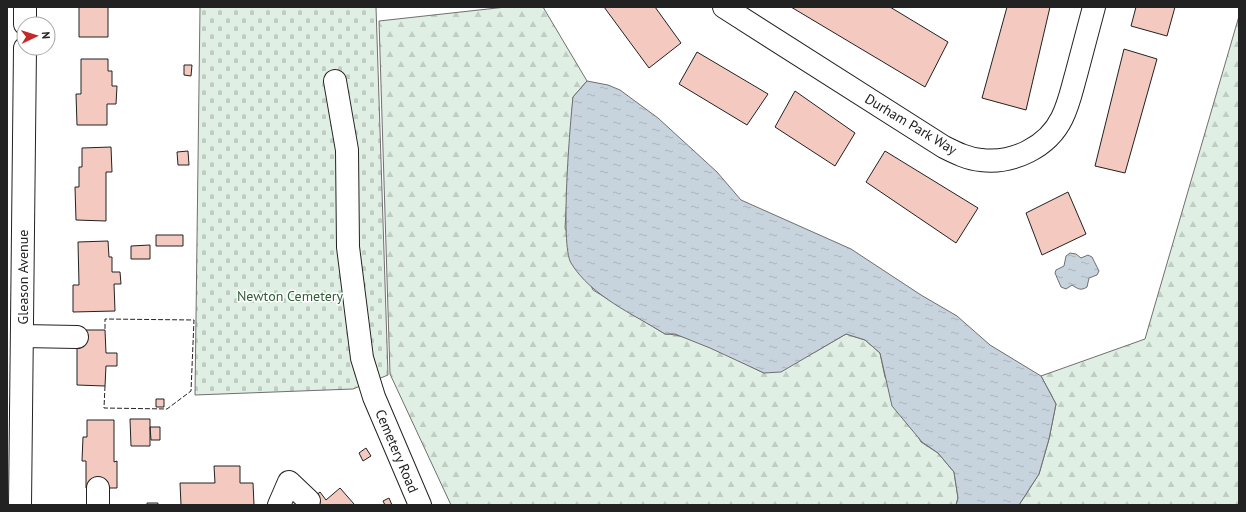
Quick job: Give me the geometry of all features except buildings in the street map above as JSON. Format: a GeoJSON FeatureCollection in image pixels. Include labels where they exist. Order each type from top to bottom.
{"type":"FeatureCollection","features":[{"type":"Feature","properties":{"kind":"street","name":"Durham Park Way"},"geometry":{"type":"LineString","coordinates":[[724,7],[944,147],[970,158],[993,161],[1015,157],[1026,152],[1037,146],[1055,130],[1068,107],[1094,7]]}},
{"type":"Feature","properties":{"kind":"street","name":"Gleason Avenue"},"geometry":{"type":"LineString","coordinates":[[20,505],[14,388],[22,336],[15,298],[16,128],[24,56]]}},
{"type":"Feature","properties":{"kind":"street","name":"Cemetery Road"},"geometry":{"type":"LineString","coordinates":[[335,81],[347,150],[348,247],[362,358],[374,396],[420,505]]}},
{"type":"Feature","properties":{"kind":"street"},"geometry":{"type":"LineString","coordinates":[[22,336],[77,337]]}},
{"type":"Feature","properties":{"kind":"street"},"geometry":{"type":"LineString","coordinates":[[279,505],[288,482],[309,501]]}},
{"type":"Feature","properties":{"kind":"green space","name":"Newton Cemetery"},"geometry":{"type":"Polygon","coordinates":[[[200,7],[376,7],[388,375],[353,389],[195,395],[200,7]]]}},
{"type":"Feature","properties":{"kind":"green space"},"geometry":{"type":"Polygon","coordinates":[[[506,7],[543,7],[587,81],[573,97],[565,228],[593,290],[665,334],[688,338],[701,343],[764,373],[815,352],[846,334],[865,340],[880,353],[885,377],[921,442],[938,453],[954,472],[958,498],[956,505],[451,505],[390,374],[379,21],[506,7]]]}},
{"type":"Feature","properties":{"kind":"green space"},"geometry":{"type":"Polygon","coordinates":[[[1239,16],[1239,505],[1019,505],[1039,474],[1049,439],[1056,404],[1041,376],[1145,339],[1239,16]]]}},
{"type":"Feature","properties":{"kind":"water"},"geometry":{"type":"Polygon","coordinates":[[[587,81],[608,85],[620,90],[658,118],[717,172],[741,200],[851,249],[921,295],[957,316],[990,345],[1041,376],[1056,404],[1049,439],[1039,474],[1019,505],[956,505],[958,498],[954,472],[938,453],[922,442],[892,406],[880,353],[865,340],[846,334],[781,372],[764,373],[710,348],[675,334],[665,334],[601,295],[579,275],[571,263],[568,252],[566,233],[567,183],[573,97],[587,81]]]}},
{"type":"Feature","properties":{"kind":"water"},"geometry":{"type":"Polygon","coordinates":[[[1070,253],[1076,254],[1081,258],[1088,255],[1092,257],[1099,271],[1097,275],[1089,278],[1087,287],[1083,289],[1076,288],[1072,285],[1066,289],[1061,287],[1055,273],[1056,270],[1064,266],[1066,256],[1070,253]]]}},
{"type":"Feature","properties":{"kind":"fence"},"geometry":{"type":"LineString","coordinates":[[105,330],[105,319],[194,320],[191,391],[167,409],[104,408],[105,386]]}}]}
